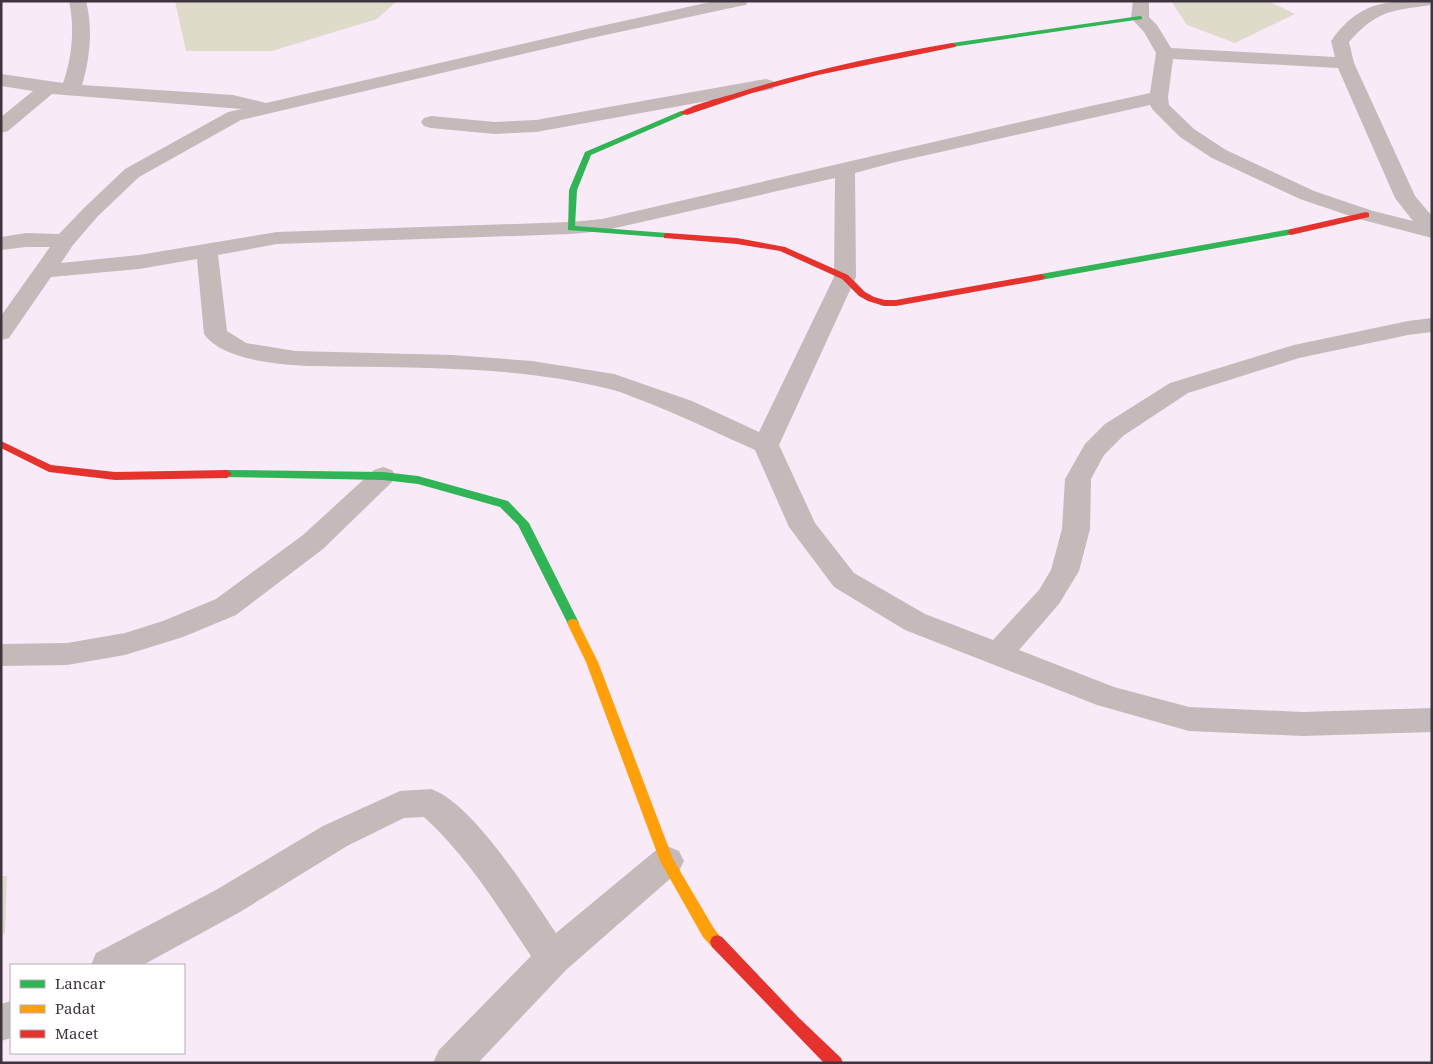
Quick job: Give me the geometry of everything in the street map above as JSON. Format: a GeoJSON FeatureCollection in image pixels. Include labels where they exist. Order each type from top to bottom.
{"type":"FeatureCollection","features":[{"type":"Feature","properties":{"kind":"street"},"geometry":{"type":"LineString","coordinates":[[71,89],[79,44],[80,10],[76,1]]}},
{"type":"Feature","properties":{"kind":"street"},"geometry":{"type":"LineString","coordinates":[[1,333],[46,271],[65,241],[91,212],[132,173],[235,116],[686,6],[740,1]]}},
{"type":"Feature","properties":{"kind":"street"},"geometry":{"type":"LineString","coordinates":[[1424,1],[1374,9],[1358,20],[1340,41],[1345,63],[1406,198],[1432,230]]}},
{"type":"Feature","properties":{"kind":"street"},"geometry":{"type":"LineString","coordinates":[[431,122],[495,128],[536,126],[768,84],[865,60],[1075,26],[1141,10],[1165,53],[1159,97],[1160,106],[1187,133],[1220,154],[1307,195],[1366,215],[1432,230]]}},
{"type":"Feature","properties":{"kind":"street"},"geometry":{"type":"LineString","coordinates":[[1165,53],[1345,63]]}},
{"type":"Feature","properties":{"kind":"street"},"geometry":{"type":"LineString","coordinates":[[1,80],[48,88],[233,102],[266,108]]}},
{"type":"Feature","properties":{"kind":"street"},"geometry":{"type":"LineString","coordinates":[[571,228],[573,190],[588,154],[632,132],[768,84]]}},
{"type":"Feature","properties":{"kind":"street"},"geometry":{"type":"LineString","coordinates":[[1,127],[48,88]]}},
{"type":"Feature","properties":{"kind":"street"},"geometry":{"type":"LineString","coordinates":[[46,271],[139,262],[277,238],[571,228],[602,225],[1159,97]]}},
{"type":"Feature","properties":{"kind":"street"},"geometry":{"type":"LineString","coordinates":[[766,444],[846,278],[845,170]]}},
{"type":"Feature","properties":{"kind":"street"},"geometry":{"type":"LineString","coordinates":[[571,228],[737,242],[782,249],[846,278],[862,294],[871,299],[884,303],[896,303],[1227,242],[1272,236],[1366,215]]}},
{"type":"Feature","properties":{"kind":"street"},"geometry":{"type":"LineString","coordinates":[[1,244],[26,240],[65,241]]}},
{"type":"Feature","properties":{"kind":"street"},"geometry":{"type":"LineString","coordinates":[[207,251],[216,334],[239,349],[295,358],[452,362],[532,368],[614,382],[683,406],[766,444],[803,527],[844,580],[915,622],[1108,697],[1189,719],[1303,724],[1432,720]]}},
{"type":"Feature","properties":{"kind":"street"},"geometry":{"type":"LineString","coordinates":[[998,654],[1049,597],[1065,571],[1076,529],[1078,479],[1094,450],[1114,430],[1179,388],[1294,352],[1408,328],[1432,325]]}},
{"type":"Feature","properties":{"kind":"street"},"geometry":{"type":"LineString","coordinates":[[1,444],[50,468],[115,476],[193,473],[383,476],[418,480],[504,504],[523,523],[592,662],[667,861],[708,932],[793,1022],[835,1063]]}},
{"type":"Feature","properties":{"kind":"street"},"geometry":{"type":"LineString","coordinates":[[1,655],[67,654],[125,644],[173,629],[226,607],[313,542],[383,476]]}},
{"type":"Feature","properties":{"kind":"street"},"geometry":{"type":"LineString","coordinates":[[111,964],[228,901],[335,836],[400,805],[431,803],[448,817],[490,868],[553,958]]}},
{"type":"Feature","properties":{"kind":"street"},"geometry":{"type":"LineString","coordinates":[[452,1063],[553,958],[667,861]]}},
{"type":"Feature","properties":{"kind":"shaded area"},"geometry":{"type":"Polygon","coordinates":[[[175,1],[397,1],[377,19],[272,51],[186,51],[175,1]]]}},
{"type":"Feature","properties":{"kind":"shaded area"},"geometry":{"type":"Polygon","coordinates":[[[1171,1],[1268,1],[1295,14],[1235,43],[1187,25],[1171,1]]]}},
{"type":"Feature","properties":{"kind":"shaded area"},"geometry":{"type":"Polygon","coordinates":[[[1,876],[7,876],[5,933],[1,936],[1,876]]]}},
{"type":"Feature","properties":{"kind":"traffic: fast"},"geometry":{"type":"LineString","coordinates":[[952,45],[1140,18]]}},
{"type":"Feature","properties":{"kind":"traffic: fast"},"geometry":{"type":"LineString","coordinates":[[667,236],[571,228],[573,190],[588,154],[684,113]]}},
{"type":"Feature","properties":{"kind":"traffic: fast"},"geometry":{"type":"LineString","coordinates":[[1041,277],[1291,232]]}},
{"type":"Feature","properties":{"kind":"traffic: fast"},"geometry":{"type":"LineString","coordinates":[[227,474],[383,476],[418,480],[504,504],[523,523],[573,623]]}},
{"type":"Feature","properties":{"kind":"traffic: slow"},"geometry":{"type":"LineString","coordinates":[[573,623],[592,662],[667,861],[708,932],[717,942]]}},
{"type":"Feature","properties":{"kind":"traffic: jam"},"geometry":{"type":"LineString","coordinates":[[684,113],[750,91],[816,73],[952,45]]}},
{"type":"Feature","properties":{"kind":"traffic: jam"},"geometry":{"type":"LineString","coordinates":[[1291,232],[1366,215]]}},
{"type":"Feature","properties":{"kind":"traffic: jam"},"geometry":{"type":"LineString","coordinates":[[667,236],[737,241],[782,249],[845,277],[862,294],[884,303],[896,303],[1041,277]]}},
{"type":"Feature","properties":{"kind":"traffic: jam"},"geometry":{"type":"LineString","coordinates":[[1,444],[49,468],[115,476],[227,474]]}},
{"type":"Feature","properties":{"kind":"traffic: jam"},"geometry":{"type":"LineString","coordinates":[[717,942],[835,1063]]}}]}
